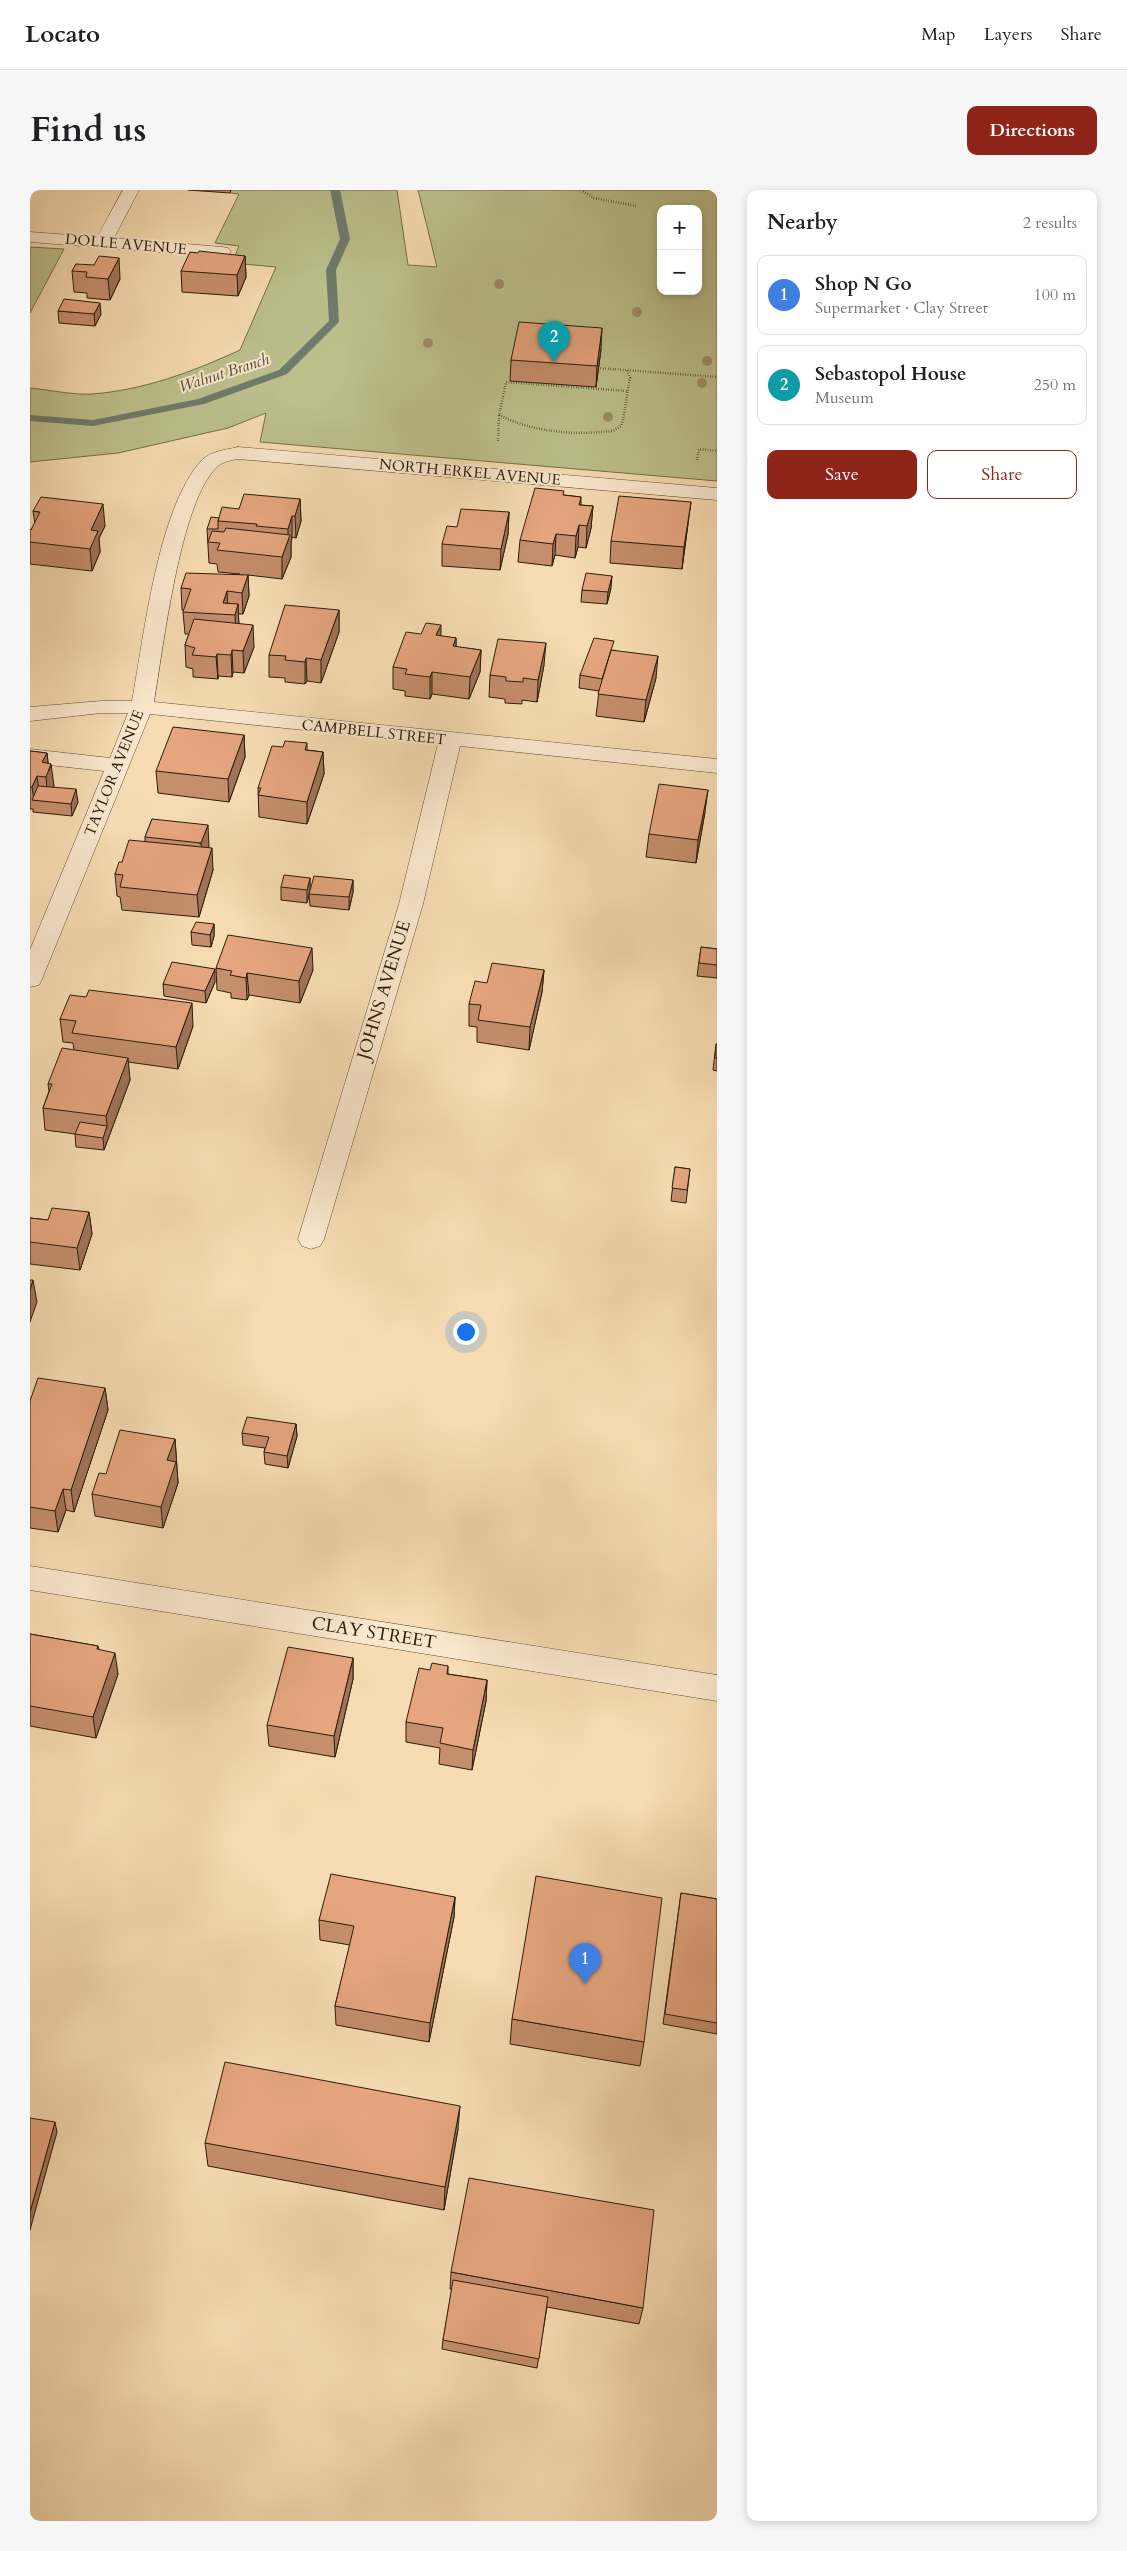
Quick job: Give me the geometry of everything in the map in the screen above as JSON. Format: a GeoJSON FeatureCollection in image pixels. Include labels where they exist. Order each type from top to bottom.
{"type":"FeatureCollection","features":[{"type":"Feature","properties":{"kind":"street"},"geometry":{"type":"LineString","coordinates":[[103,242],[131,190]]}},
{"type":"Feature","properties":{"kind":"street","name":"DOLLE AVENUE"},"geometry":{"type":"LineString","coordinates":[[30,237],[222,252]]}},
{"type":"Feature","properties":{"kind":"street","name":"NORTH ERKEL AVENUE"},"geometry":{"type":"LineString","coordinates":[[223,456],[238,453],[271,455],[717,494]]}},
{"type":"Feature","properties":{"kind":"street","name":"TAYLOR AVENUE"},"geometry":{"type":"LineString","coordinates":[[30,978],[142,708],[167,568],[181,515],[200,478],[210,464],[223,456]]}},
{"type":"Feature","properties":{"kind":"street","name":"CAMPBELL STREET"},"geometry":{"type":"LineString","coordinates":[[30,714],[102,707],[142,708],[717,766]]}},
{"type":"Feature","properties":{"kind":"street","name":"JOHNS AVENUE"},"geometry":{"type":"LineString","coordinates":[[310,1239],[410,904],[450,740]]}},
{"type":"Feature","properties":{"kind":"street"},"geometry":{"type":"LineString","coordinates":[[30,756],[117,766]]}},
{"type":"Feature","properties":{"kind":"street","name":"CLAY STREET"},"geometry":{"type":"LineString","coordinates":[[30,1578],[717,1688]]}},
{"type":"Feature","properties":{"kind":"path"},"geometry":{"type":"LineString","coordinates":[[582,190],[594,198],[636,206]]}},
{"type":"Feature","properties":{"kind":"path"},"geometry":{"type":"LineString","coordinates":[[598,368],[717,376]]}},
{"type":"Feature","properties":{"kind":"path"},"geometry":{"type":"LineString","coordinates":[[499,415],[528,429],[543,431],[613,431],[621,426],[623,420],[630,378],[627,370]]}},
{"type":"Feature","properties":{"kind":"path"},"geometry":{"type":"LineString","coordinates":[[497,447],[499,415],[506,382],[627,391]]}},
{"type":"Feature","properties":{"kind":"path"},"geometry":{"type":"LineString","coordinates":[[695,468],[699,449],[717,451]]}},
{"type":"Feature","properties":{"kind":"green space"},"geometry":{"type":"Polygon","coordinates":[[[231,190],[397,190],[408,265],[437,267],[418,190],[717,190],[717,481],[260,442],[266,413],[228,428],[118,453],[30,462],[30,388],[84,394],[130,389],[186,373],[240,350],[276,267],[232,263],[239,246],[215,243],[239,194],[230,193],[231,190]]]}},
{"type":"Feature","properties":{"kind":"green space"},"geometry":{"type":"Polygon","coordinates":[[[30,247],[64,249],[30,313],[30,247]]]}},
{"type":"Feature","properties":{"kind":"building"},"geometry":{"type":"Polygon","coordinates":[[[199,251],[245,256],[237,275],[181,271],[190,252],[198,253],[199,251]]]}},
{"type":"Feature","properties":{"kind":"building"},"geometry":{"type":"Polygon","coordinates":[[[99,256],[119,258],[108,279],[86,277],[87,272],[72,271],[76,264],[94,265],[99,256]]]}},
{"type":"Feature","properties":{"kind":"building"},"geometry":{"type":"Polygon","coordinates":[[[64,299],[100,303],[94,314],[58,311],[64,299]]]}},
{"type":"Feature","properties":{"kind":"building"},"geometry":{"type":"Polygon","coordinates":[[[519,322],[602,328],[597,366],[511,360],[519,322]]]}},
{"type":"Feature","properties":{"kind":"building"},"geometry":{"type":"Polygon","coordinates":[[[535,488],[564,491],[563,495],[581,497],[579,505],[593,506],[587,526],[579,525],[576,536],[556,534],[553,544],[520,540],[535,488]]]}},
{"type":"Feature","properties":{"kind":"building"},"geometry":{"type":"Polygon","coordinates":[[[244,494],[300,499],[295,516],[292,516],[288,529],[218,521],[222,507],[239,509],[244,494]]]}},
{"type":"Feature","properties":{"kind":"building"},"geometry":{"type":"Polygon","coordinates":[[[619,496],[691,502],[684,547],[611,541],[619,496]]]}},
{"type":"Feature","properties":{"kind":"building"},"geometry":{"type":"Polygon","coordinates":[[[41,497],[103,504],[91,530],[98,531],[90,549],[30,542],[30,529],[40,512],[33,511],[41,497]]]}},
{"type":"Feature","properties":{"kind":"building"},"geometry":{"type":"Polygon","coordinates":[[[461,509],[509,512],[501,549],[442,544],[447,526],[457,527],[461,509]]]}},
{"type":"Feature","properties":{"kind":"building"},"geometry":{"type":"Polygon","coordinates":[[[211,517],[219,518],[218,529],[207,529],[211,517]]]}},
{"type":"Feature","properties":{"kind":"building"},"geometry":{"type":"Polygon","coordinates":[[[226,528],[290,535],[282,557],[217,550],[220,543],[208,542],[212,531],[224,532],[226,528]]]}},
{"type":"Feature","properties":{"kind":"building"},"geometry":{"type":"Polygon","coordinates":[[[186,573],[248,575],[242,593],[227,591],[223,603],[238,604],[235,615],[183,612],[191,589],[181,588],[186,573]]]}},
{"type":"Feature","properties":{"kind":"building"},"geometry":{"type":"Polygon","coordinates":[[[586,573],[612,576],[608,592],[582,590],[586,573]]]}},
{"type":"Feature","properties":{"kind":"building"},"geometry":{"type":"Polygon","coordinates":[[[285,605],[339,610],[321,660],[306,658],[305,662],[285,660],[286,656],[269,655],[285,605]]]}},
{"type":"Feature","properties":{"kind":"building"},"geometry":{"type":"Polygon","coordinates":[[[194,619],[253,625],[243,651],[232,650],[231,655],[217,654],[216,657],[192,655],[195,648],[185,645],[194,619]]]}},
{"type":"Feature","properties":{"kind":"building"},"geometry":{"type":"Polygon","coordinates":[[[426,623],[441,625],[436,635],[456,638],[453,646],[481,650],[470,677],[432,672],[430,677],[405,674],[407,669],[393,667],[406,632],[421,634],[426,623]]]}},
{"type":"Feature","properties":{"kind":"building"},"geometry":{"type":"Polygon","coordinates":[[[594,638],[614,641],[602,679],[580,675],[594,638]]]}},
{"type":"Feature","properties":{"kind":"building"},"geometry":{"type":"Polygon","coordinates":[[[498,639],[546,643],[538,680],[523,678],[523,682],[506,681],[506,677],[490,675],[498,639]]]}},
{"type":"Feature","properties":{"kind":"building"},"geometry":{"type":"Polygon","coordinates":[[[611,650],[658,656],[646,700],[598,694],[611,650]]]}},
{"type":"Feature","properties":{"kind":"building"},"geometry":{"type":"Polygon","coordinates":[[[173,727],[244,735],[228,779],[156,771],[173,727]]]}},
{"type":"Feature","properties":{"kind":"building"},"geometry":{"type":"Polygon","coordinates":[[[285,741],[307,743],[305,750],[323,752],[307,802],[258,795],[261,788],[258,788],[272,746],[283,747],[285,741]]]}},
{"type":"Feature","properties":{"kind":"building"},"geometry":{"type":"Polygon","coordinates":[[[30,751],[47,753],[42,762],[51,764],[46,777],[37,776],[32,787],[30,787],[30,751]]]}},
{"type":"Feature","properties":{"kind":"building"},"geometry":{"type":"Polygon","coordinates":[[[659,784],[708,790],[698,840],[649,834],[659,784]]]}},
{"type":"Feature","properties":{"kind":"building"},"geometry":{"type":"Polygon","coordinates":[[[38,786],[76,789],[71,804],[32,800],[38,786]]]}},
{"type":"Feature","properties":{"kind":"building"},"geometry":{"type":"Polygon","coordinates":[[[152,819],[208,825],[201,843],[145,837],[152,819]]]}},
{"type":"Feature","properties":{"kind":"building"},"geometry":{"type":"Polygon","coordinates":[[[129,840],[212,848],[197,895],[120,887],[123,875],[115,874],[119,862],[122,862],[129,840]]]}},
{"type":"Feature","properties":{"kind":"building"},"geometry":{"type":"Polygon","coordinates":[[[284,875],[310,878],[307,890],[281,887],[284,875]]]}},
{"type":"Feature","properties":{"kind":"building"},"geometry":{"type":"Polygon","coordinates":[[[314,876],[353,880],[349,897],[309,894],[314,876]]]}},
{"type":"Feature","properties":{"kind":"building"},"geometry":{"type":"Polygon","coordinates":[[[196,922],[214,924],[210,935],[191,932],[196,922]]]}},
{"type":"Feature","properties":{"kind":"building"},"geometry":{"type":"Polygon","coordinates":[[[228,935],[312,948],[299,981],[247,973],[246,978],[230,975],[232,971],[216,968],[228,935]]]}},
{"type":"Feature","properties":{"kind":"building"},"geometry":{"type":"Polygon","coordinates":[[[701,947],[717,949],[717,965],[699,963],[701,947]]]}},
{"type":"Feature","properties":{"kind":"building"},"geometry":{"type":"Polygon","coordinates":[[[172,962],[215,969],[205,991],[163,984],[172,962]]]}},
{"type":"Feature","properties":{"kind":"building"},"geometry":{"type":"Polygon","coordinates":[[[492,963],[544,970],[530,1027],[478,1020],[481,1005],[469,1004],[475,981],[487,983],[492,963]]]}},
{"type":"Feature","properties":{"kind":"building"},"geometry":{"type":"Polygon","coordinates":[[[89,990],[192,1003],[176,1047],[72,1033],[76,1021],[60,1019],[70,995],[86,997],[89,990]]]}},
{"type":"Feature","properties":{"kind":"building"},"geometry":{"type":"Polygon","coordinates":[[[716,1044],[717,1058],[715,1058],[716,1044]]]}},
{"type":"Feature","properties":{"kind":"building"},"geometry":{"type":"Polygon","coordinates":[[[62,1048],[128,1058],[106,1116],[43,1108],[52,1084],[48,1084],[62,1048]]]}},
{"type":"Feature","properties":{"kind":"building"},"geometry":{"type":"Polygon","coordinates":[[[80,1122],[107,1126],[103,1138],[75,1134],[80,1122]]]}},
{"type":"Feature","properties":{"kind":"building"},"geometry":{"type":"Polygon","coordinates":[[[675,1167],[690,1169],[687,1190],[672,1188],[675,1167]]]}},
{"type":"Feature","properties":{"kind":"building"},"geometry":{"type":"Polygon","coordinates":[[[52,1208],[89,1212],[77,1248],[30,1242],[30,1218],[48,1220],[52,1208]]]}},
{"type":"Feature","properties":{"kind":"building"},"geometry":{"type":"Polygon","coordinates":[[[38,1378],[105,1388],[71,1490],[63,1489],[55,1511],[30,1507],[30,1401],[38,1378]]]}},
{"type":"Feature","properties":{"kind":"building"},"geometry":{"type":"Polygon","coordinates":[[[247,1417],[296,1424],[287,1456],[264,1452],[269,1437],[242,1433],[247,1417]]]}},
{"type":"Feature","properties":{"kind":"building"},"geometry":{"type":"Polygon","coordinates":[[[120,1430],[175,1439],[167,1460],[176,1462],[161,1507],[92,1494],[99,1473],[106,1474],[120,1430]]]}},
{"type":"Feature","properties":{"kind":"building"},"geometry":{"type":"Polygon","coordinates":[[[30,1634],[98,1646],[97,1649],[115,1653],[93,1717],[30,1706],[30,1634]]]}},
{"type":"Feature","properties":{"kind":"building"},"geometry":{"type":"Polygon","coordinates":[[[288,1647],[353,1658],[334,1736],[267,1725],[288,1647]]]}},
{"type":"Feature","properties":{"kind":"building"},"geometry":{"type":"Polygon","coordinates":[[[432,1663],[448,1666],[447,1674],[487,1680],[473,1750],[440,1743],[443,1728],[406,1722],[419,1668],[430,1670],[432,1663]]]}},
{"type":"Feature","properties":{"kind":"building"},"geometry":{"type":"Polygon","coordinates":[[[331,1874],[455,1897],[430,2023],[335,2006],[354,1926],[319,1920],[331,1874]]]}},
{"type":"Feature","properties":{"kind":"building"},"geometry":{"type":"Polygon","coordinates":[[[536,1876],[662,1898],[644,2042],[512,2019],[536,1876]]]}},
{"type":"Feature","properties":{"kind":"building"},"geometry":{"type":"Polygon","coordinates":[[[681,1893],[717,1899],[717,2023],[665,2014],[681,1893]]]}},
{"type":"Feature","properties":{"kind":"building"},"geometry":{"type":"Polygon","coordinates":[[[225,2062],[460,2106],[445,2187],[205,2143],[225,2062]]]}},
{"type":"Feature","properties":{"kind":"building"},"geometry":{"type":"Polygon","coordinates":[[[30,2118],[55,2122],[30,2212],[30,2118]]]}},
{"type":"Feature","properties":{"kind":"building"},"geometry":{"type":"Polygon","coordinates":[[[469,2178],[654,2210],[643,2308],[451,2272],[469,2178]]]}},
{"type":"Feature","properties":{"kind":"building"},"geometry":{"type":"Polygon","coordinates":[[[453,2280],[548,2297],[539,2359],[443,2340],[453,2280]]]}},
{"type":"Feature","properties":{"kind":"waterway","name":"Walnut Branch"},"geometry":{"type":"LineString","coordinates":[[30,418],[93,423],[200,402],[283,372],[334,322],[331,270],[345,239],[335,190]]}},
{"type":"Feature","properties":{"kind":"place","name":"Sebastopol House"},"geometry":{"type":"Point","coordinates":[554,362]}},
{"type":"Feature","properties":{"kind":"place","name":"Shop N Go"},"geometry":{"type":"Point","coordinates":[585,1984]}}]}
